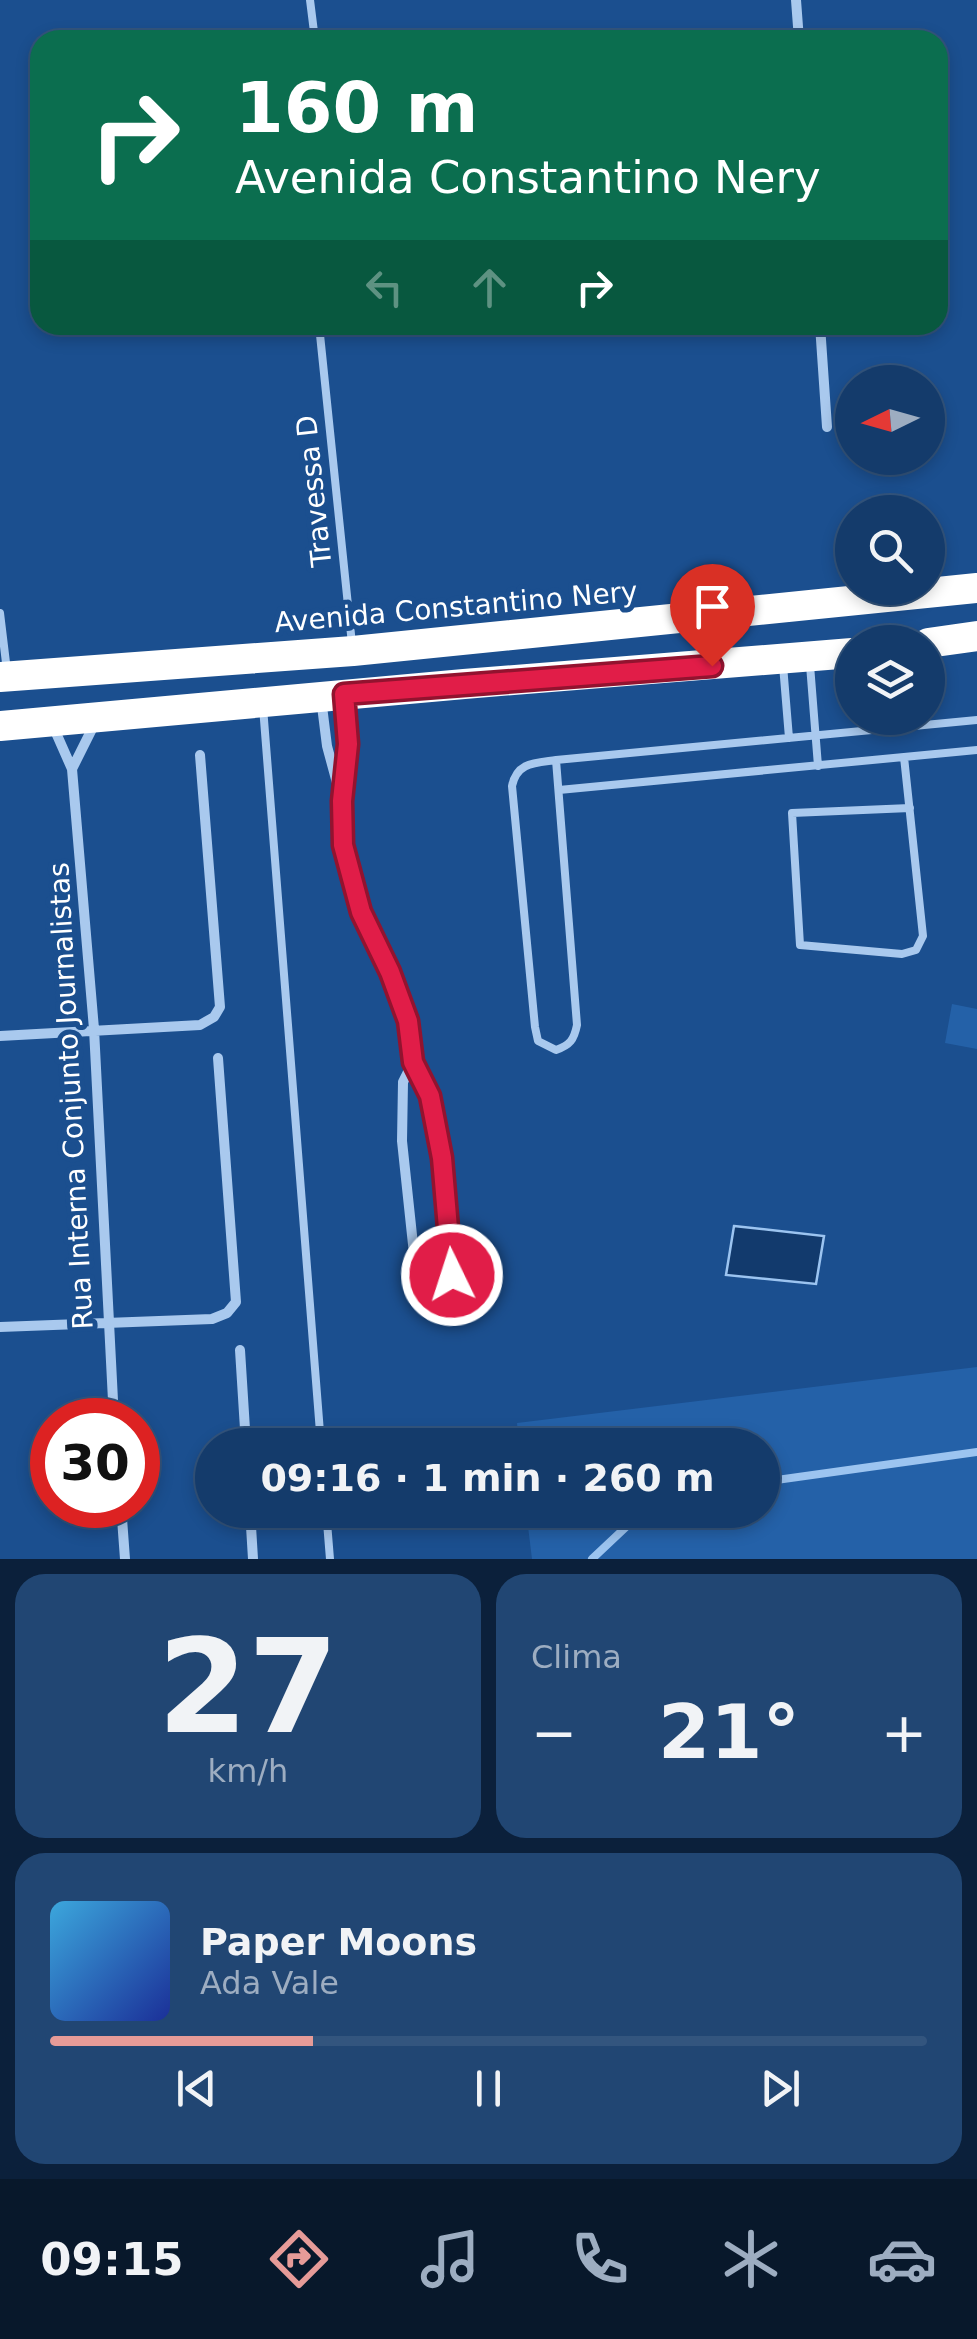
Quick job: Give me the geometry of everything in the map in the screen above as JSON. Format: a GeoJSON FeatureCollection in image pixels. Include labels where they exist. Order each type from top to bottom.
{"type":"FeatureCollection","features":[{"type":"Feature","properties":{"kind":"highway","name":"Avenida Constantino Nery"},"geometry":{"type":"LineString","coordinates":[[4,676],[353,652],[977,588]]}},
{"type":"Feature","properties":{"kind":"highway"},"geometry":{"type":"LineString","coordinates":[[945,641],[977,636]]}},
{"type":"Feature","properties":{"kind":"highway"},"geometry":{"type":"LineString","coordinates":[[0,726],[835,655]]}},
{"type":"Feature","properties":{"kind":"street"},"geometry":{"type":"LineString","coordinates":[[796,0],[798,30]]}},
{"type":"Feature","properties":{"kind":"street"},"geometry":{"type":"LineString","coordinates":[[821,335],[827,427]]}},
{"type":"Feature","properties":{"kind":"street"},"geometry":{"type":"LineString","coordinates":[[332,696],[328,746],[342,801]]}},
{"type":"Feature","properties":{"kind":"street"},"geometry":{"type":"LineString","coordinates":[[332,696],[348,744],[342,801],[343,845],[361,912],[408,1021],[413,1062],[430,1096],[442,1158],[450,1282],[429,1289],[417,1282],[410,1245],[402,1142],[403,1082],[413,1062]]}},
{"type":"Feature","properties":{"kind":"street"},"geometry":{"type":"LineString","coordinates":[[72,769],[97,718]]}},
{"type":"Feature","properties":{"kind":"street","name":"Rua Interna Conjunto Journalistas"},"geometry":{"type":"LineString","coordinates":[[51,722],[72,769],[94,1029],[112,1398]]}},
{"type":"Feature","properties":{"kind":"street"},"geometry":{"type":"LineString","coordinates":[[0,1036],[200,1025],[214,1018],[220,1007],[200,755]]}},
{"type":"Feature","properties":{"kind":"street"},"geometry":{"type":"LineString","coordinates":[[0,1327],[212,1319],[227,1313],[236,1302],[218,1058]]}},
{"type":"Feature","properties":{"kind":"street"},"geometry":{"type":"LineString","coordinates":[[240,1350],[245,1428]]}},
{"type":"Feature","properties":{"kind":"street"},"geometry":{"type":"LineString","coordinates":[[122,1528],[125,1559]]}},
{"type":"Feature","properties":{"kind":"street"},"geometry":{"type":"LineString","coordinates":[[251,1528],[253,1559]]}},
{"type":"Feature","properties":{"kind":"lane"},"geometry":{"type":"LineString","coordinates":[[310,0],[313,30]]}},
{"type":"Feature","properties":{"kind":"lane","name":"Travessa D"},"geometry":{"type":"LineString","coordinates":[[320,335],[353,652]]}},
{"type":"Feature","properties":{"kind":"lane"},"geometry":{"type":"LineString","coordinates":[[0,614],[4,676]]}},
{"type":"Feature","properties":{"kind":"lane"},"geometry":{"type":"LineString","coordinates":[[796,660],[816,735],[818,766]]}},
{"type":"Feature","properties":{"kind":"lane"},"geometry":{"type":"LineString","coordinates":[[789,738],[796,660]]}},
{"type":"Feature","properties":{"kind":"lane"},"geometry":{"type":"LineString","coordinates":[[262,702],[319,1428]]}},
{"type":"Feature","properties":{"kind":"lane"},"geometry":{"type":"LineString","coordinates":[[556,760],[576,1024],[574,1038],[556,1050],[538,1041],[535,1028],[512,786],[514,774],[523,766],[556,760],[977,720]]}},
{"type":"Feature","properties":{"kind":"lane"},"geometry":{"type":"LineString","coordinates":[[558,790],[977,750]]}},
{"type":"Feature","properties":{"kind":"lane"},"geometry":{"type":"LineString","coordinates":[[904,757],[910,808],[923,936],[916,950],[902,954],[800,945],[792,813],[910,808]]}},
{"type":"Feature","properties":{"kind":"lane"},"geometry":{"type":"LineString","coordinates":[[327,1528],[330,1559]]}},
{"type":"Feature","properties":{"kind":"shaded area"},"geometry":{"type":"Polygon","coordinates":[[[952,1004],[977,1009],[977,1049],[945,1043],[952,1004]]]}},
{"type":"Feature","properties":{"kind":"shaded area"},"geometry":{"type":"Polygon","coordinates":[[[734,1226],[824,1236],[816,1284],[726,1275],[734,1226]]]}},
{"type":"Feature","properties":{"kind":"shaded area"},"geometry":{"type":"Polygon","coordinates":[[[977,1367],[977,1559],[532,1559],[528,1528],[780,1528],[780,1428],[517,1428],[517,1423],[977,1367]]]}},
{"type":"Feature","properties":{"kind":"waterway"},"geometry":{"type":"LineString","coordinates":[[780,1479],[977,1452]]}},
{"type":"Feature","properties":{"kind":"waterway"},"geometry":{"type":"LineString","coordinates":[[592,1559],[625,1528]]}},
{"type":"Feature","properties":{"kind":"route"},"geometry":{"type":"LineString","coordinates":[[452,1275],[442,1158],[430,1096],[413,1062],[408,1021],[390,972],[361,912],[343,845],[342,801],[348,744],[344,694],[712,666]]}}]}
